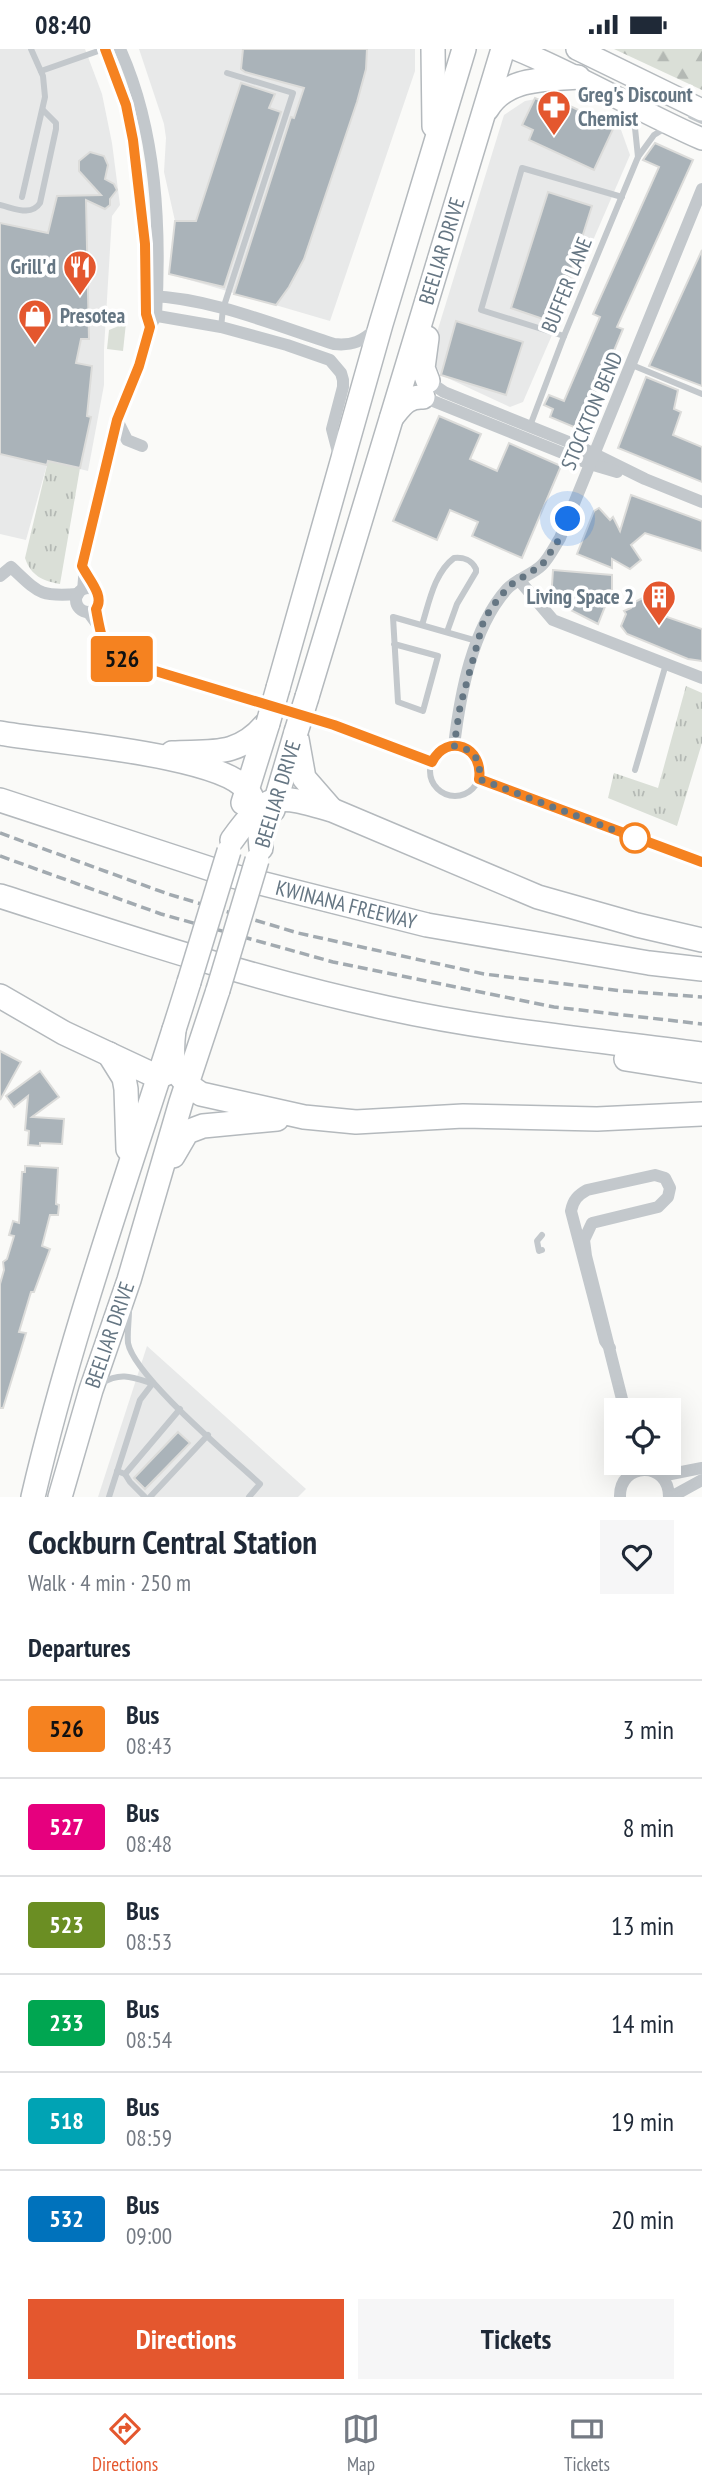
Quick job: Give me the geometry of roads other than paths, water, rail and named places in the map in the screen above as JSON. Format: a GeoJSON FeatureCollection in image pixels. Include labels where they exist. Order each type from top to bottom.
{"type":"FeatureCollection","features":[{"type":"Feature","properties":{"kind":"highway"},"geometry":{"type":"LineString","coordinates":[[433,49],[434,147]]}},
{"type":"Feature","properties":{"kind":"highway","name":"BEELIAR DRIVE"},"geometry":{"type":"LineString","coordinates":[[33,1497],[50,1429],[129,1166],[174,1077],[201,1044],[259,854],[260,799],[268,723],[381,324],[464,49]]}},
{"type":"Feature","properties":{"kind":"highway","name":"BEELIAR DRIVE"},"geometry":{"type":"LineString","coordinates":[[60,1497],[91,1390],[160,1178],[174,1077],[174,1030],[188,982],[230,845],[260,799],[296,732],[503,49]]}},
{"type":"Feature","properties":{"kind":"highway"},"geometry":{"type":"LineString","coordinates":[[484,114],[501,92],[520,83],[578,77]]}},
{"type":"Feature","properties":{"kind":"highway"},"geometry":{"type":"LineString","coordinates":[[391,418],[403,404],[425,389],[423,360],[432,283]]}},
{"type":"Feature","properties":{"kind":"highway"},"geometry":{"type":"LineString","coordinates":[[151,754],[240,747],[253,740],[268,723]]}},
{"type":"Feature","properties":{"kind":"highway"},"geometry":{"type":"LineString","coordinates":[[296,732],[304,778],[332,810]]}},
{"type":"Feature","properties":{"kind":"highway"},"geometry":{"type":"LineString","coordinates":[[0,733],[151,754],[223,774],[232,777],[260,799],[287,799],[332,810],[538,897],[702,940]]}},
{"type":"Feature","properties":{"kind":"highway","name":"KWINANA FREEWAY"},"geometry":{"type":"LineString","coordinates":[[0,800],[229,875],[428,925],[649,963],[702,969]]}},
{"type":"Feature","properties":{"kind":"highway"},"geometry":{"type":"LineString","coordinates":[[0,896],[292,986],[388,1008],[485,1026],[702,1054]]}},
{"type":"Feature","properties":{"kind":"highway"},"geometry":{"type":"LineString","coordinates":[[0,996],[64,1033],[109,1054],[174,1077],[201,1094],[304,1117],[356,1122],[463,1116],[597,1119],[702,1114]]}},
{"type":"Feature","properties":{"kind":"highway"},"geometry":{"type":"LineString","coordinates":[[485,1026],[533,1043],[702,1071]]}},
{"type":"Feature","properties":{"kind":"highway"},"geometry":{"type":"LineString","coordinates":[[109,1054],[124,1078],[126,1089],[129,1166]]}},
{"type":"Feature","properties":{"kind":"highway"},"geometry":{"type":"LineString","coordinates":[[160,1178],[187,1132],[203,1126],[304,1117]]}},
{"type":"Feature","properties":{"kind":"main road"},"geometry":{"type":"LineString","coordinates":[[515,49],[702,139]]}},
{"type":"Feature","properties":{"kind":"main road"},"geometry":{"type":"LineString","coordinates":[[577,49],[702,110]]}},
{"type":"Feature","properties":{"kind":"street"},"geometry":{"type":"LineString","coordinates":[[105,49],[126,105],[133,140],[152,296]]}},
{"type":"Feature","properties":{"kind":"street"},"geometry":{"type":"LineString","coordinates":[[120,49],[138,101],[152,172],[157,235],[151,319],[139,366],[117,420],[127,440],[142,446]]}},
{"type":"Feature","properties":{"kind":"street","name":"STOCKTON BEND"},"geometry":{"type":"LineString","coordinates":[[454,746],[460,707],[477,641],[491,608],[509,586],[542,565],[560,538],[702,189]]}},
{"type":"Feature","properties":{"kind":"street"},"geometry":{"type":"LineString","coordinates":[[152,296],[223,309],[348,346],[365,338],[381,324]]}},
{"type":"Feature","properties":{"kind":"street"},"geometry":{"type":"LineString","coordinates":[[151,319],[221,327],[330,360],[341,373],[343,387],[332,429],[342,467]]}},
{"type":"Feature","properties":{"kind":"street"},"geometry":{"type":"LineString","coordinates":[[425,389],[444,392],[570,442],[593,459]]}},
{"type":"Feature","properties":{"kind":"street"},"geometry":{"type":"LineString","coordinates":[[425,389],[702,502]]}},
{"type":"Feature","properties":{"kind":"street"},"geometry":{"type":"LineString","coordinates":[[0,576],[11,567],[41,593],[83,602],[100,600],[94,590],[87,588],[83,602]]}},
{"type":"Feature","properties":{"kind":"street"},"geometry":{"type":"LineString","coordinates":[[519,580],[553,620],[702,678]]}},
{"type":"Feature","properties":{"kind":"street"},"geometry":{"type":"LineString","coordinates":[[610,1348],[602,1331],[571,1211],[572,1203],[578,1195],[587,1190],[655,1175],[665,1178],[670,1188],[668,1197],[658,1207],[592,1223],[584,1240],[586,1256],[610,1348],[622,1398]]}},
{"type":"Feature","properties":{"kind":"street"},"geometry":{"type":"LineString","coordinates":[[681,1469],[702,1468]]}},
{"type":"Feature","properties":{"kind":"street"},"geometry":{"type":"LineString","coordinates":[[620,1491],[634,1475]]}},
{"type":"Feature","properties":{"kind":"street"},"geometry":{"type":"LineString","coordinates":[[660,1475],[667,1482],[670,1497],[702,1480]]}},
{"type":"Feature","properties":{"kind":"lane"},"geometry":{"type":"LineString","coordinates":[[22,197],[45,92],[41,71],[31,49]]}},
{"type":"Feature","properties":{"kind":"lane"},"geometry":{"type":"LineString","coordinates":[[41,71],[105,49]]}},
{"type":"Feature","properties":{"kind":"lane"},"geometry":{"type":"LineString","coordinates":[[221,327],[223,309],[293,93],[227,73]]}},
{"type":"Feature","properties":{"kind":"lane"},"geometry":{"type":"LineString","coordinates":[[670,95],[686,113],[702,121]]}},
{"type":"Feature","properties":{"kind":"lane"},"geometry":{"type":"LineString","coordinates":[[617,98],[635,128],[638,157]]}},
{"type":"Feature","properties":{"kind":"lane"},"geometry":{"type":"LineString","coordinates":[[0,205],[29,211],[37,208],[40,203],[56,129],[56,123],[43,110]]}},
{"type":"Feature","properties":{"kind":"lane","name":"BUFFER LANE"},"geometry":{"type":"LineString","coordinates":[[530,428],[564,336],[638,157],[657,131],[672,126]]}},
{"type":"Feature","properties":{"kind":"lane"},"geometry":{"type":"LineString","coordinates":[[564,336],[481,310],[522,168],[622,197]]}},
{"type":"Feature","properties":{"kind":"lane"},"geometry":{"type":"LineString","coordinates":[[632,365],[702,394]]}},
{"type":"Feature","properties":{"kind":"lane"},"geometry":{"type":"LineString","coordinates":[[117,420],[82,566],[83,602],[104,645],[114,655],[128,661],[334,725],[432,762]]}},
{"type":"Feature","properties":{"kind":"lane"},"geometry":{"type":"LineString","coordinates":[[422,625],[441,572],[454,558],[462,557],[475,566],[476,572],[457,604],[447,632]]}},
{"type":"Feature","properties":{"kind":"lane"},"geometry":{"type":"LineString","coordinates":[[82,566],[94,590]]}},
{"type":"Feature","properties":{"kind":"lane"},"geometry":{"type":"LineString","coordinates":[[83,602],[100,633]]}},
{"type":"Feature","properties":{"kind":"lane"},"geometry":{"type":"LineString","coordinates":[[394,644],[438,656],[423,711],[398,702],[394,644],[393,617],[477,641]]}},
{"type":"Feature","properties":{"kind":"lane"},"geometry":{"type":"LineString","coordinates":[[635,771],[666,664]]}},
{"type":"Feature","properties":{"kind":"lane"},"geometry":{"type":"LineString","coordinates":[[454,746],[462,747],[475,755],[480,771],[479,779],[462,795],[446,794],[431,777],[432,762],[441,750],[454,746]]}},
{"type":"Feature","properties":{"kind":"lane"},"geometry":{"type":"LineString","coordinates":[[479,779],[702,862]]}},
{"type":"Feature","properties":{"kind":"lane"},"geometry":{"type":"LineString","coordinates":[[542,1235],[537,1241],[539,1251],[542,1250]]}},
{"type":"Feature","properties":{"kind":"lane"},"geometry":{"type":"LineString","coordinates":[[129,1280],[128,1344],[153,1383],[260,1484],[249,1497]]}},
{"type":"Feature","properties":{"kind":"lane"},"geometry":{"type":"LineString","coordinates":[[91,1390],[112,1376],[119,1375],[153,1383]]}},
{"type":"Feature","properties":{"kind":"lane"},"geometry":{"type":"LineString","coordinates":[[109,1497],[121,1472],[140,1400],[153,1383]]}},
{"type":"Feature","properties":{"kind":"lane"},"geometry":{"type":"LineString","coordinates":[[121,1472],[180,1409]]}},
{"type":"Feature","properties":{"kind":"lane"},"geometry":{"type":"LineString","coordinates":[[121,1472],[147,1497],[208,1435]]}},
{"type":"Feature","properties":{"kind":"railway"},"geometry":{"type":"LineString","coordinates":[[0,833],[168,894],[298,933],[484,974],[622,991],[702,997]]}},
{"type":"Feature","properties":{"kind":"railway"},"geometry":{"type":"LineString","coordinates":[[0,856],[161,914],[333,962],[554,1007],[702,1024]]}},
{"type":"Feature","properties":{"kind":"place","name":"Greg's Discount Chemist"},"geometry":{"type":"Point","coordinates":[554,137]}},
{"type":"Feature","properties":{"kind":"place","name":"Grill'd"},"geometry":{"type":"Point","coordinates":[80,297]}},
{"type":"Feature","properties":{"kind":"place","name":"Presotea"},"geometry":{"type":"Point","coordinates":[35,346]}},
{"type":"Feature","properties":{"kind":"place","name":"Living Space 2"},"geometry":{"type":"Point","coordinates":[659,627]}}]}
